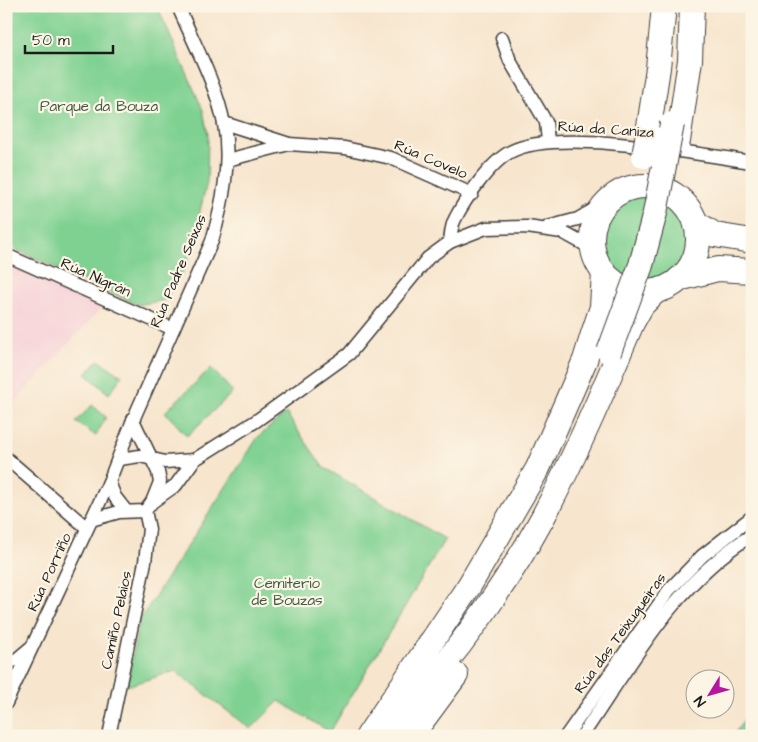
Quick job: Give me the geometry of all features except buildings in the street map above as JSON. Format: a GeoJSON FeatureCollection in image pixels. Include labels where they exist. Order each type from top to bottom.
{"type":"FeatureCollection","features":[{"type":"Feature","properties":{"kind":"highway"},"geometry":{"type":"LineString","coordinates":[[656,291],[642,292],[627,289],[614,282],[604,272],[593,249],[594,224],[607,202],[627,188],[638,174],[646,145],[658,68],[664,6]]}},
{"type":"Feature","properties":{"kind":"highway"},"geometry":{"type":"LineString","coordinates":[[611,348],[648,208],[670,69],[675,6]]}},
{"type":"Feature","properties":{"kind":"highway"},"geometry":{"type":"LineString","coordinates":[[376,733],[413,727],[558,469],[611,348],[641,265],[655,213],[672,124],[683,6]]}},
{"type":"Feature","properties":{"kind":"highway"},"geometry":{"type":"LineString","coordinates":[[680,279],[688,270],[696,253],[698,235],[696,223],[689,210],[679,198],[675,188],[675,164],[688,76],[692,6]]}},
{"type":"Feature","properties":{"kind":"highway"},"geometry":{"type":"LineString","coordinates":[[627,188],[644,186],[660,188],[679,198]]}},
{"type":"Feature","properties":{"kind":"highway"},"geometry":{"type":"LineString","coordinates":[[696,223],[715,235],[752,241]]}},
{"type":"Feature","properties":{"kind":"highway"},"geometry":{"type":"LineString","coordinates":[[376,733],[491,569],[611,348],[642,305],[656,291],[680,279],[718,269],[752,271]]}},
{"type":"Feature","properties":{"kind":"highway"},"geometry":{"type":"LineString","coordinates":[[376,733],[469,586],[538,468],[591,342],[602,307],[604,272]]}},
{"type":"Feature","properties":{"kind":"street","name":"Rúa Padre Seixas"},"geometry":{"type":"LineString","coordinates":[[119,459],[133,420],[212,240],[220,215],[227,160],[224,123],[212,86],[178,6]]}},
{"type":"Feature","properties":{"kind":"street"},"geometry":{"type":"LineString","coordinates":[[502,38],[510,61],[546,122],[548,141]]}},
{"type":"Feature","properties":{"kind":"street","name":"Rúa Covelo"},"geometry":{"type":"LineString","coordinates":[[224,123],[289,144],[344,148],[391,158],[472,194]]}},
{"type":"Feature","properties":{"kind":"street","name":"Rúa da Caniza"},"geometry":{"type":"LineString","coordinates":[[450,242],[454,221],[494,164],[510,152],[548,141],[633,146],[752,162]]}},
{"type":"Feature","properties":{"kind":"street","name":"Rúa Covelo"},"geometry":{"type":"LineString","coordinates":[[227,160],[289,144]]}},
{"type":"Feature","properties":{"kind":"street"},"geometry":{"type":"LineString","coordinates":[[6,458],[89,524],[126,511],[148,506],[176,485],[194,460],[256,421],[349,354],[428,258],[450,242],[486,228],[543,228],[578,219],[607,202]]}},
{"type":"Feature","properties":{"kind":"street"},"geometry":{"type":"LineString","coordinates":[[543,228],[574,237],[593,249]]}},
{"type":"Feature","properties":{"kind":"street","name":"Rúa Nigrán"},"geometry":{"type":"LineString","coordinates":[[6,255],[173,329]]}},
{"type":"Feature","properties":{"kind":"street"},"geometry":{"type":"LineString","coordinates":[[133,420],[154,459],[160,482],[148,506]]}},
{"type":"Feature","properties":{"kind":"street"},"geometry":{"type":"LineString","coordinates":[[126,511],[115,497],[109,482],[119,459],[140,456],[165,462],[194,460]]}},
{"type":"Feature","properties":{"kind":"street","name":"Rúa Porriño"},"geometry":{"type":"LineString","coordinates":[[6,703],[109,482]]}},
{"type":"Feature","properties":{"kind":"street","name":"Camiño Pelaios"},"geometry":{"type":"LineString","coordinates":[[110,736],[145,562],[148,506]]}},
{"type":"Feature","properties":{"kind":"street","name":"Rúa das Teixugueiras"},"geometry":{"type":"LineString","coordinates":[[566,736],[669,590],[702,556],[752,517]]}},
{"type":"Feature","properties":{"kind":"street","name":"Rúa das Teixugueiras"},"geometry":{"type":"LineString","coordinates":[[582,736],[675,603],[703,572],[752,534]]}},
{"type":"Feature","properties":{"kind":"street"},"geometry":{"type":"LineString","coordinates":[[6,664],[25,654],[35,643]]}},
{"type":"Feature","properties":{"kind":"shaded area"},"geometry":{"type":"Polygon","coordinates":[[[6,264],[103,306],[6,412],[6,264]]]}},
{"type":"Feature","properties":{"kind":"green space","name":"Parque da Bouza"},"geometry":{"type":"Polygon","coordinates":[[[6,6],[157,6],[203,110],[208,135],[207,182],[187,265],[165,300],[138,305],[6,245],[6,6]]]}},
{"type":"Feature","properties":{"kind":"green space"},"geometry":{"type":"Polygon","coordinates":[[[645,195],[662,199],[676,208],[685,222],[689,239],[685,256],[676,270],[662,279],[645,283],[628,279],[614,270],[605,256],[601,239],[605,222],[614,208],[628,199],[645,195]]]}},
{"type":"Feature","properties":{"kind":"green space"},"geometry":{"type":"Polygon","coordinates":[[[98,360],[122,376],[109,394],[86,374],[98,360]]]}},
{"type":"Feature","properties":{"kind":"green space"},"geometry":{"type":"Polygon","coordinates":[[[211,368],[233,392],[187,436],[165,412],[211,368]]]}},
{"type":"Feature","properties":{"kind":"green space"},"geometry":{"type":"Polygon","coordinates":[[[92,405],[106,417],[96,436],[76,422],[92,405]]]}},
{"type":"Feature","properties":{"kind":"green space","name":"Cemiterio de Bouzas"},"geometry":{"type":"Polygon","coordinates":[[[286,413],[323,467],[445,539],[330,732],[279,701],[251,729],[175,671],[127,686],[139,621],[258,437],[286,413]]]}},
{"type":"Feature","properties":{"kind":"green space"},"geometry":{"type":"Polygon","coordinates":[[[752,709],[752,736],[733,736],[749,712],[752,709]]]}}]}
